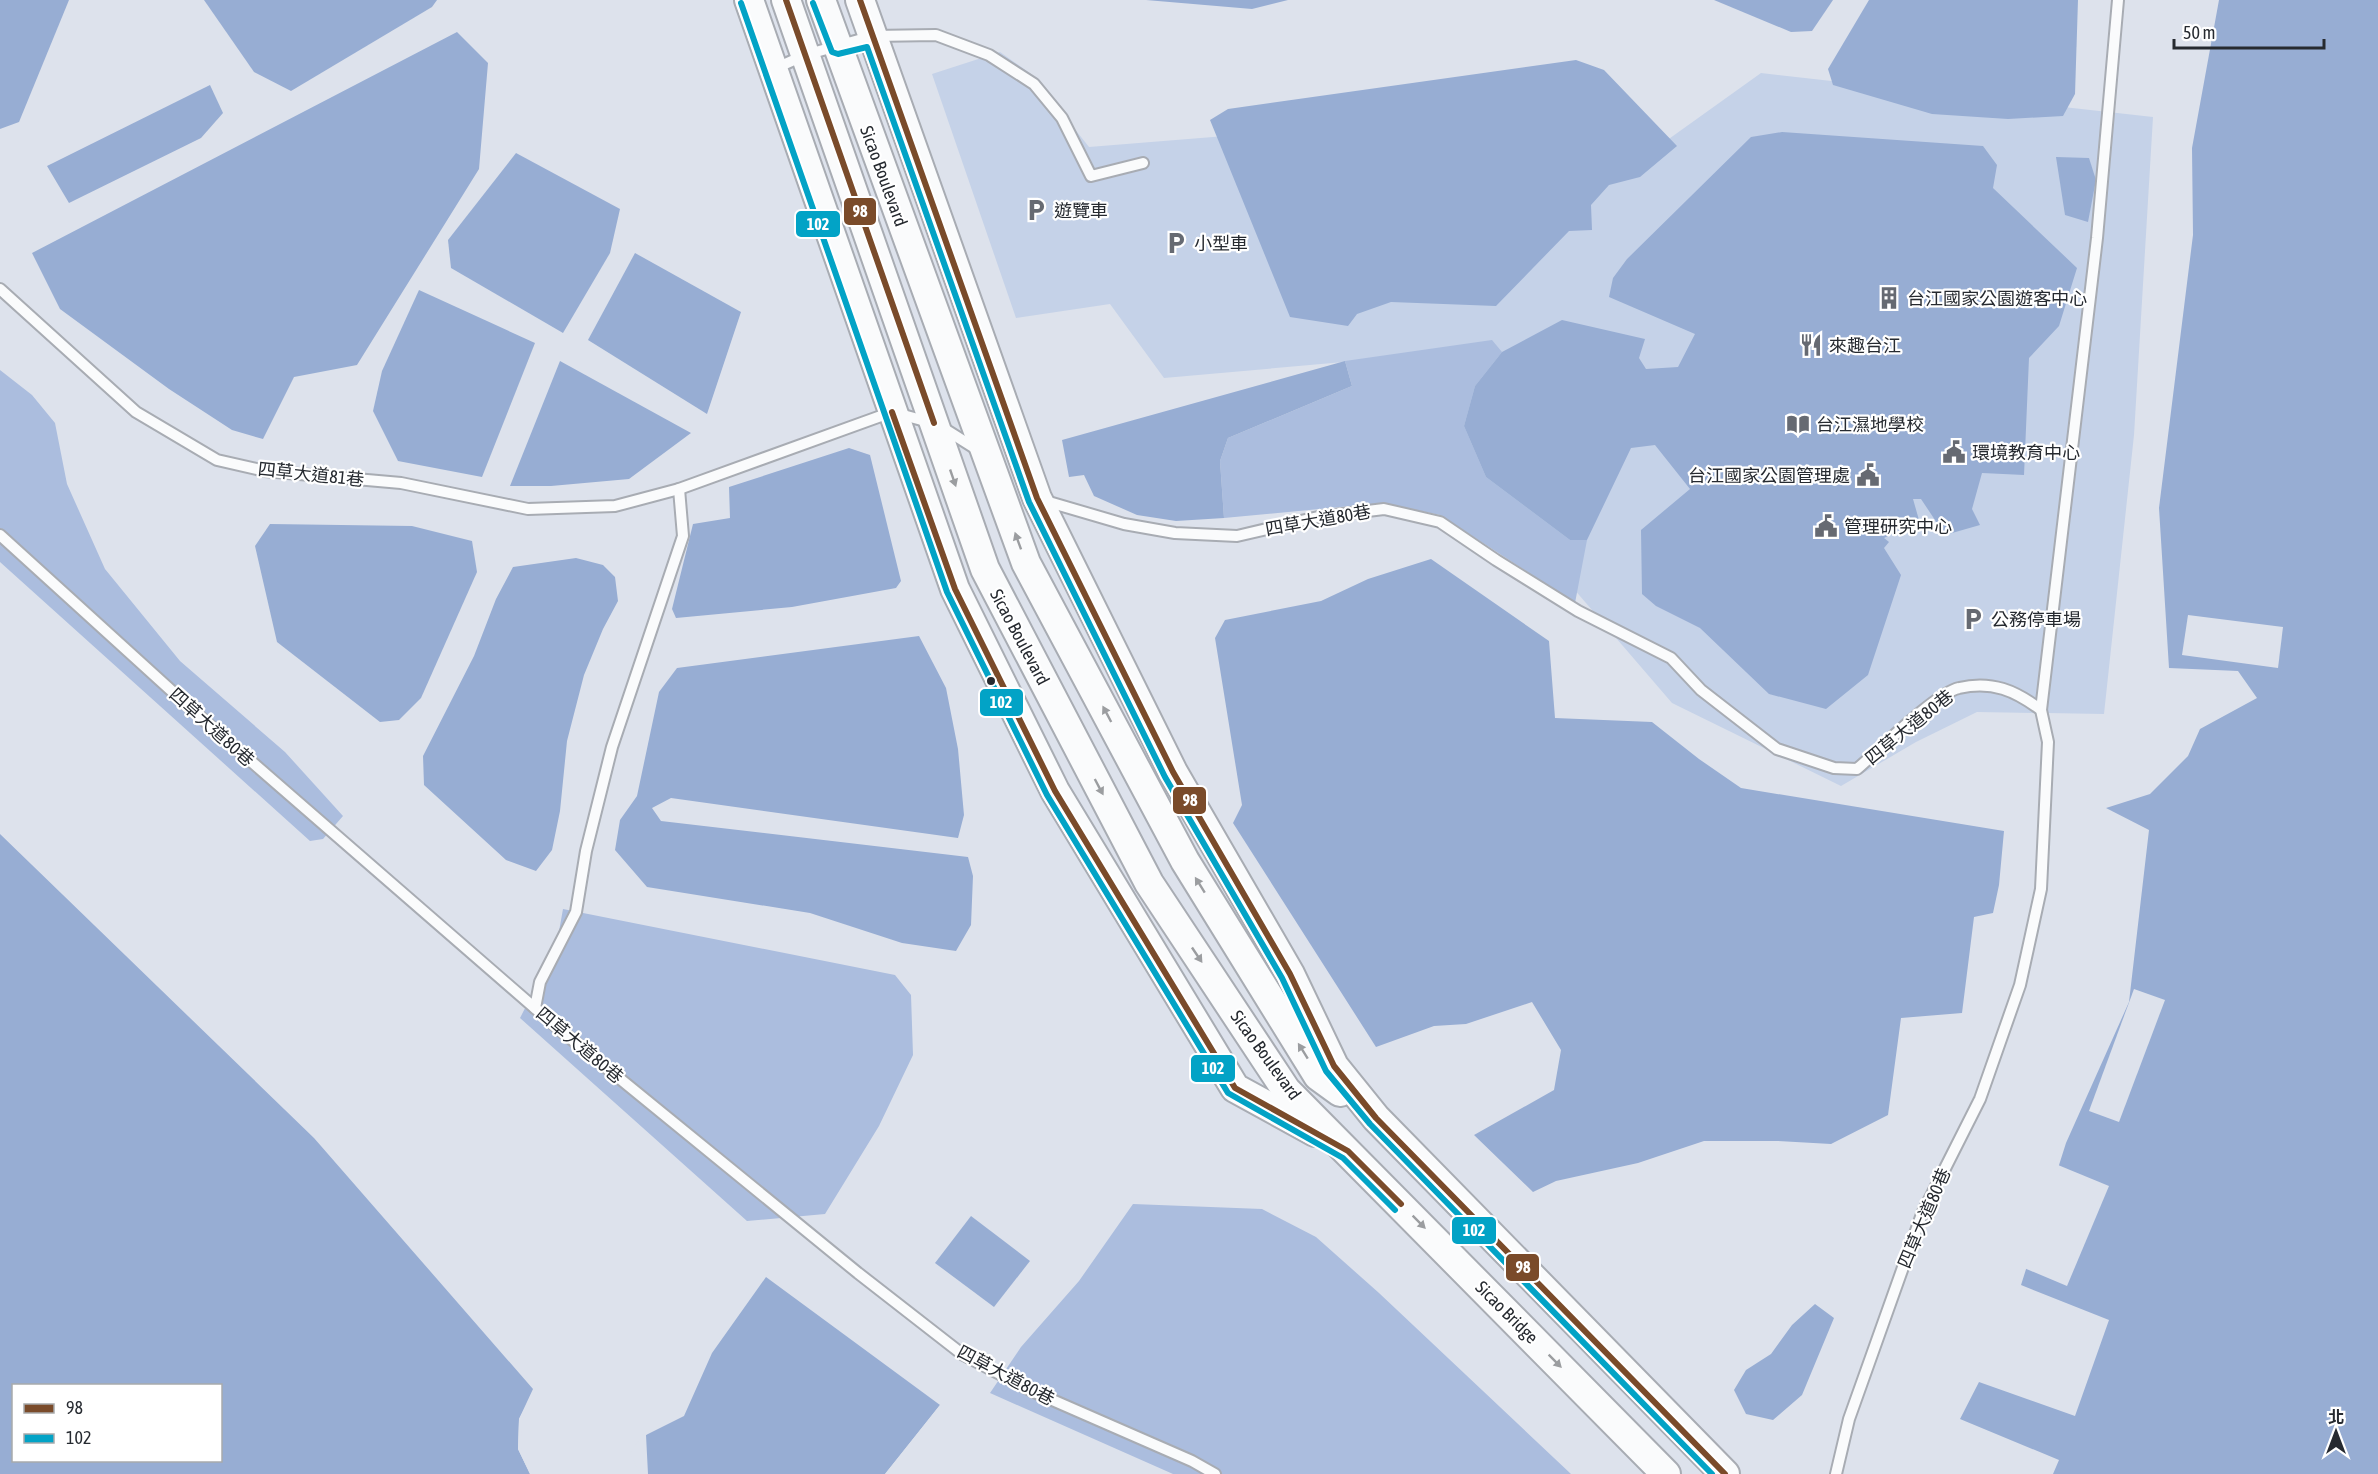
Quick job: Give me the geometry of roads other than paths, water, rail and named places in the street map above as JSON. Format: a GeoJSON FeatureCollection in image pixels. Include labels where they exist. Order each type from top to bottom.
{"type":"FeatureCollection","features":[{"type":"Feature","properties":{"kind":"street","name":"Sicao Boulevard"},"geometry":{"type":"LineString","coordinates":[[749,0],[955,589],[1055,791],[1235,1088],[1348,1151]]}},
{"type":"Feature","properties":{"kind":"street","name":"Sicao Boulevard"},"geometry":{"type":"LineString","coordinates":[[786,0],[985,569],[1149,883],[1286,1090],[1348,1151]]}},
{"type":"Feature","properties":{"kind":"street","name":"Sicao Boulevard"},"geometry":{"type":"LineString","coordinates":[[820,0],[1026,563],[1185,861],[1318,1076],[1376,1118]]}},
{"type":"Feature","properties":{"kind":"street","name":"Sicao Boulevard"},"geometry":{"type":"LineString","coordinates":[[860,0],[1037,498],[1173,771],[1290,974],[1334,1066],[1376,1118]]}},
{"type":"Feature","properties":{"kind":"street"},"geometry":{"type":"LineString","coordinates":[[1376,1118],[1725,1474]]}},
{"type":"Feature","properties":{"kind":"street","name":"Sicao Bridge"},"geometry":{"type":"LineString","coordinates":[[1348,1151],[1666,1474]]}},
{"type":"Feature","properties":{"kind":"lane"},"geometry":{"type":"LineString","coordinates":[[2042,710],[2097,238],[2118,0]]}},
{"type":"Feature","properties":{"kind":"lane"},"geometry":{"type":"LineString","coordinates":[[774,69],[837,45],[873,36],[936,36],[989,55],[1034,84],[1062,118],[1091,176],[1143,163]]}},
{"type":"Feature","properties":{"kind":"lane","name":"四草大道81巷"},"geometry":{"type":"LineString","coordinates":[[0,289],[136,412],[217,460],[265,471],[401,483],[528,509],[615,506],[679,489],[892,412]]}},
{"type":"Feature","properties":{"kind":"lane","name":"四草大道80巷"},"geometry":{"type":"LineString","coordinates":[[892,412],[934,423],[987,455],[1037,498],[1124,524],[1185,533],[1237,536],[1318,517],[1384,509],[1440,522],[1496,560],[1578,610],[1671,658],[1701,690],[1777,749],[1834,768],[1857,769],[1927,707],[1958,688],[1993,685],[2020,694],[2042,710],[2048,742],[2041,889],[2020,985],[1980,1100],[1922,1214],[1849,1419],[1836,1474]]}},
{"type":"Feature","properties":{"kind":"lane"},"geometry":{"type":"LineString","coordinates":[[535,1008],[540,982],[576,912],[586,851],[612,747],[683,536],[679,489]]}},
{"type":"Feature","properties":{"kind":"lane","name":"四草大道80巷"},"geometry":{"type":"LineString","coordinates":[[0,535],[207,723],[535,1008],[839,1258],[962,1354],[1034,1392],[1192,1461],[1215,1474]]}},
{"type":"Feature","properties":{"kind":"place","name":"遊覽車"},"geometry":{"type":"Point","coordinates":[1036,210]}},
{"type":"Feature","properties":{"kind":"place","name":"小型車"},"geometry":{"type":"Point","coordinates":[1176,243]}},
{"type":"Feature","properties":{"kind":"place","name":"台江國家公園遊客中心"},"geometry":{"type":"Point","coordinates":[1889,298]}},
{"type":"Feature","properties":{"kind":"place","name":"來趣台江"},"geometry":{"type":"Point","coordinates":[1811,345]}},
{"type":"Feature","properties":{"kind":"place","name":"台江濕地學校"},"geometry":{"type":"Point","coordinates":[1798,424]}},
{"type":"Feature","properties":{"kind":"place","name":"環境教育中心"},"geometry":{"type":"Point","coordinates":[1954,452]}},
{"type":"Feature","properties":{"kind":"place","name":"台江國家公園管理處"},"geometry":{"type":"Point","coordinates":[1868,475]}},
{"type":"Feature","properties":{"kind":"place","name":"管理研究中心"},"geometry":{"type":"Point","coordinates":[1826,526]}},
{"type":"Feature","properties":{"kind":"place","name":"公務停車場"},"geometry":{"type":"Point","coordinates":[1973,619]}}]}
